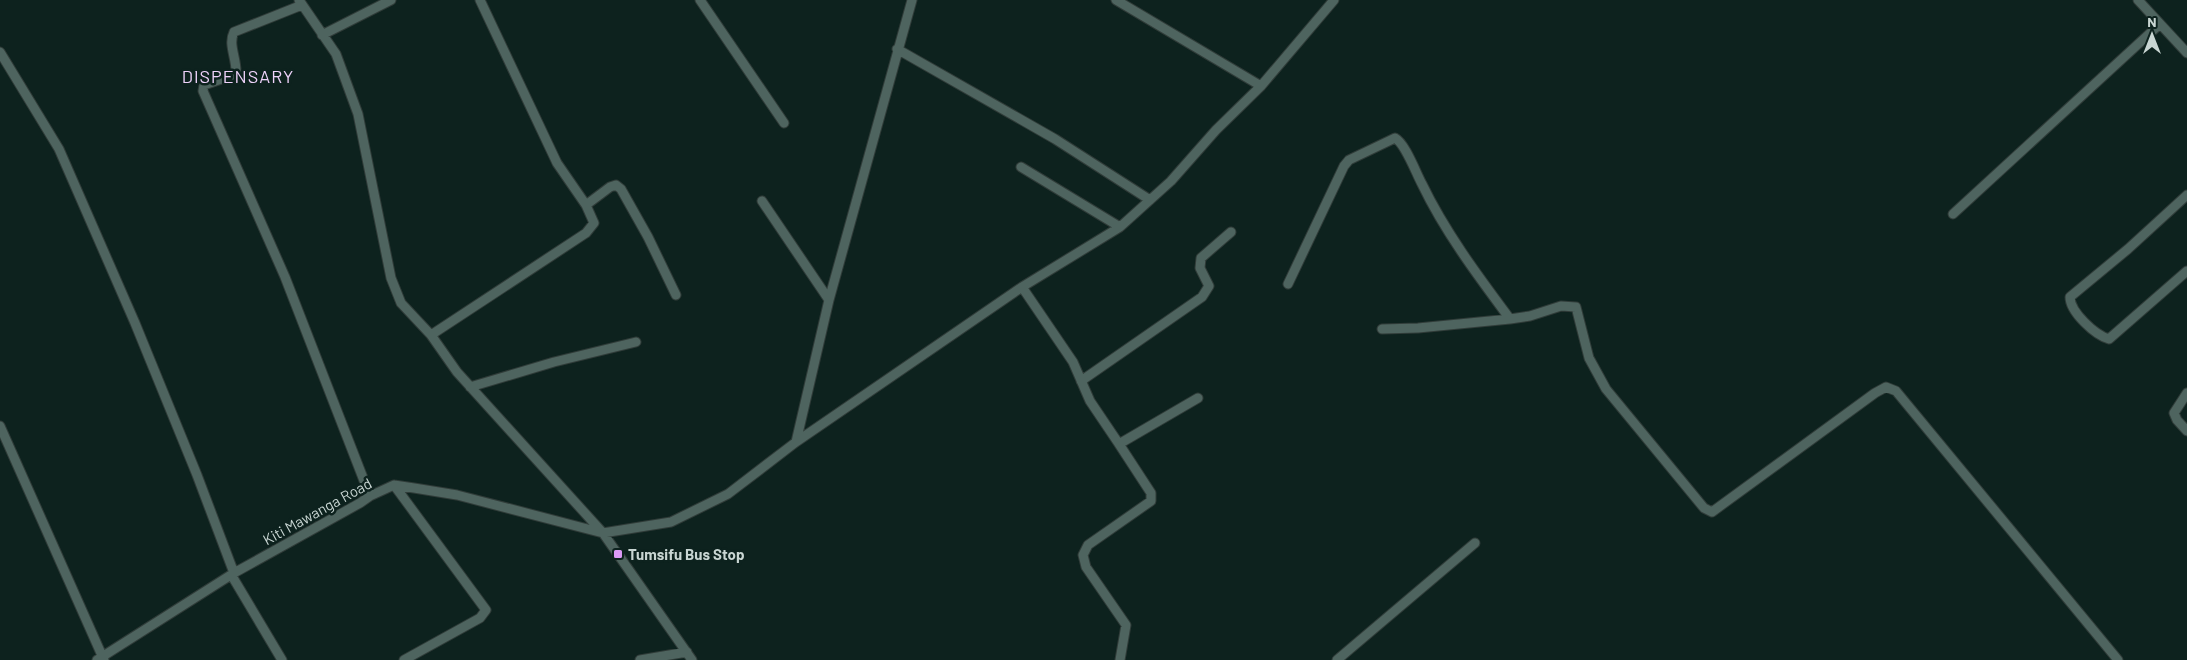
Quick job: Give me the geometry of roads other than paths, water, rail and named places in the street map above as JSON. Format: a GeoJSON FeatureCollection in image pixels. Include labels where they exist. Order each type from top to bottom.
{"type":"FeatureCollection","features":[{"type":"Feature","properties":{"kind":"street"},"geometry":{"type":"LineString","coordinates":[[322,35],[391,0]]}},
{"type":"Feature","properties":{"kind":"street"},"geometry":{"type":"LineString","coordinates":[[430,335],[586,233],[594,223],[586,205],[557,163],[547,144],[480,0]]}},
{"type":"Feature","properties":{"kind":"street"},"geometry":{"type":"LineString","coordinates":[[700,0],[784,123]]}},
{"type":"Feature","properties":{"kind":"street"},"geometry":{"type":"LineString","coordinates":[[796,442],[830,300],[897,49],[912,0]]}},
{"type":"Feature","properties":{"kind":"street"},"geometry":{"type":"LineString","coordinates":[[1116,0],[1261,86]]}},
{"type":"Feature","properties":{"kind":"street"},"geometry":{"type":"LineString","coordinates":[[603,533],[671,522],[728,494],[796,442],[1022,287],[1120,227],[1171,181],[1216,130],[1261,86],[1334,0]]}},
{"type":"Feature","properties":{"kind":"street"},"geometry":{"type":"LineString","coordinates":[[2138,0],[2187,52]]}},
{"type":"Feature","properties":{"kind":"street"},"geometry":{"type":"LineString","coordinates":[[370,496],[285,277],[203,91],[204,86],[232,76],[236,71],[236,58],[231,44],[234,32],[301,2],[336,54],[358,114],[364,136],[391,278],[401,303],[430,335],[470,387],[603,533],[689,656]]}},
{"type":"Feature","properties":{"kind":"street"},"geometry":{"type":"LineString","coordinates":[[1953,214],[2160,24]]}},
{"type":"Feature","properties":{"kind":"street"},"geometry":{"type":"LineString","coordinates":[[897,49],[1055,140],[1150,200]]}},
{"type":"Feature","properties":{"kind":"street"},"geometry":{"type":"LineString","coordinates":[[0,52],[59,149],[135,323],[197,475],[233,575],[282,660]]}},
{"type":"Feature","properties":{"kind":"street"},"geometry":{"type":"LineString","coordinates":[[1288,284],[1344,166],[1349,160],[1381,143],[1395,138],[1403,145],[1426,193],[1464,257],[1510,319]]}},
{"type":"Feature","properties":{"kind":"street"},"geometry":{"type":"LineString","coordinates":[[1021,167],[1120,227]]}},
{"type":"Feature","properties":{"kind":"street"},"geometry":{"type":"LineString","coordinates":[[586,205],[610,187],[616,186],[621,189],[648,237],[676,295]]}},
{"type":"Feature","properties":{"kind":"street"},"geometry":{"type":"LineString","coordinates":[[2187,194],[2128,248],[2070,297],[2070,303],[2075,311],[2094,329],[2103,337],[2109,339],[2187,271]]}},
{"type":"Feature","properties":{"kind":"street"},"geometry":{"type":"LineString","coordinates":[[762,201],[830,300]]}},
{"type":"Feature","properties":{"kind":"street"},"geometry":{"type":"LineString","coordinates":[[1081,381],[1202,297],[1209,286],[1200,268],[1201,258],[1231,232]]}},
{"type":"Feature","properties":{"kind":"street"},"geometry":{"type":"LineString","coordinates":[[1022,287],[1072,362],[1099,416],[1151,493],[1151,501],[1088,546],[1083,555],[1086,567],[1126,625],[1120,660]]}},
{"type":"Feature","properties":{"kind":"street"},"geometry":{"type":"LineString","coordinates":[[1382,329],[1510,319],[1530,316],[1561,306],[1576,307],[1589,358],[1606,389],[1704,508],[1712,512],[1875,393],[1886,387],[1896,391],[2118,660]]}},
{"type":"Feature","properties":{"kind":"street"},"geometry":{"type":"LineString","coordinates":[[470,387],[554,362],[636,342]]}},
{"type":"Feature","properties":{"kind":"street"},"geometry":{"type":"LineString","coordinates":[[2187,393],[2174,413],[2177,420],[2187,431]]}},
{"type":"Feature","properties":{"kind":"street"},"geometry":{"type":"LineString","coordinates":[[1119,444],[1198,398]]}},
{"type":"Feature","properties":{"kind":"street"},"geometry":{"type":"LineString","coordinates":[[0,426],[101,659]]}},
{"type":"Feature","properties":{"kind":"street"},"geometry":{"type":"LineString","coordinates":[[394,485],[486,610],[480,618],[404,660]]}},
{"type":"Feature","properties":{"kind":"street","name":"Kiti Mawanga Road"},"geometry":{"type":"LineString","coordinates":[[101,659],[233,575],[370,496],[394,485],[457,495],[603,533]]}},
{"type":"Feature","properties":{"kind":"street"},"geometry":{"type":"LineString","coordinates":[[1337,660],[1475,543]]}},
{"type":"Feature","properties":{"kind":"street"},"geometry":{"type":"LineString","coordinates":[[640,660],[689,656]]}},
{"type":"Feature","properties":{"kind":"place","name":"Tumsifu Bus Stop"},"geometry":{"type":"Point","coordinates":[618,554]}},
{"type":"Feature","properties":{"kind":"district","name":"DISPENSARY"},"geometry":{"type":"Point","coordinates":[238,76]}}]}
